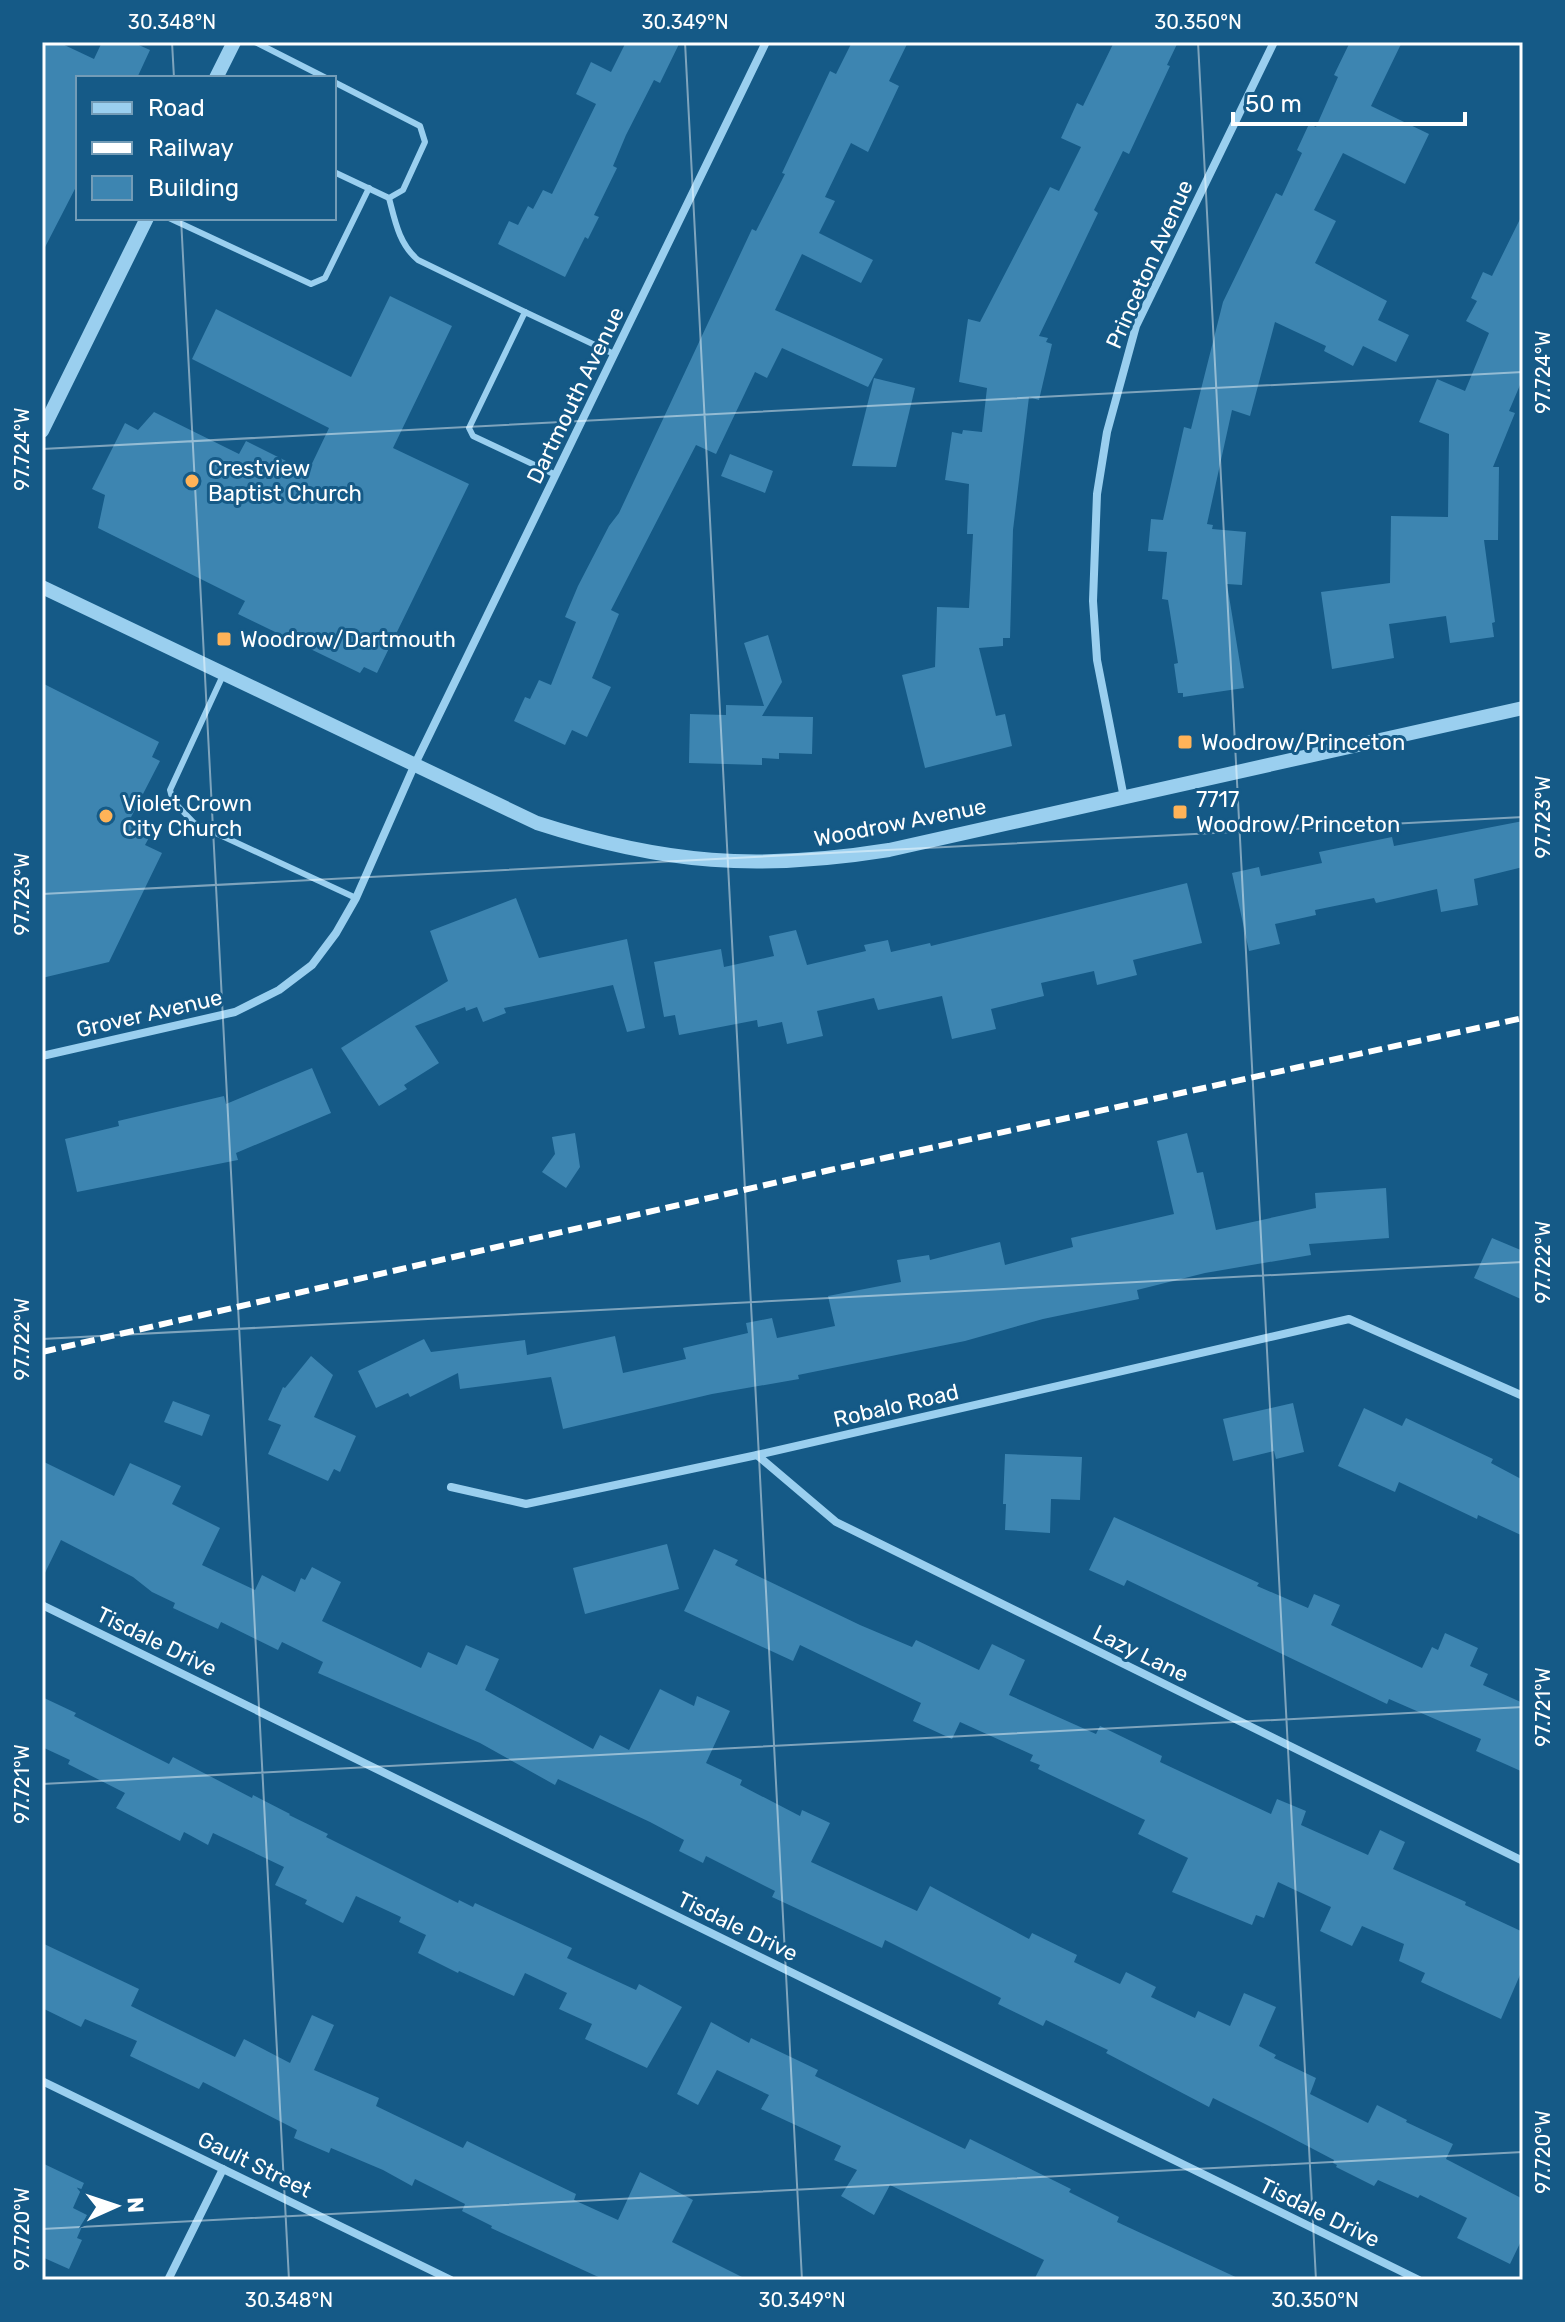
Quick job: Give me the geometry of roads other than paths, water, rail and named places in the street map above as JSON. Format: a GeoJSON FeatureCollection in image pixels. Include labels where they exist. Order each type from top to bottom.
{"type":"FeatureCollection","features":[{"type":"Feature","properties":{"kind":"street"},"geometry":{"type":"LineString","coordinates":[[217,76],[234,42]]}},
{"type":"Feature","properties":{"kind":"street","name":"Dartmouth Avenue"},"geometry":{"type":"LineString","coordinates":[[415,764],[766,42]]}},
{"type":"Feature","properties":{"kind":"street","name":"Princeton Avenue"},"geometry":{"type":"LineString","coordinates":[[1124,798],[1097,660],[1093,601],[1097,494],[1107,432],[1136,326],[1274,42]]}},
{"type":"Feature","properties":{"kind":"street"},"geometry":{"type":"LineString","coordinates":[[42,431],[146,220]]}},
{"type":"Feature","properties":{"kind":"street","name":"Woodrow Avenue"},"geometry":{"type":"LineString","coordinates":[[42,587],[537,823],[587,840],[639,852],[742,863],[819,860],[889,850],[1523,708]]}},
{"type":"Feature","properties":{"kind":"street","name":"Grover Avenue"},"geometry":{"type":"LineString","coordinates":[[43,1054],[235,1012],[279,990],[312,965],[336,933],[356,898],[415,764]]}},
{"type":"Feature","properties":{"kind":"street","name":"Robalo Road"},"geometry":{"type":"LineString","coordinates":[[451,1487],[526,1504],[757,1455],[1349,1319],[1523,1396]]}},
{"type":"Feature","properties":{"kind":"street","name":"Lazy Lane"},"geometry":{"type":"LineString","coordinates":[[757,1455],[836,1522],[1523,1861]]}},
{"type":"Feature","properties":{"kind":"street","name":"Tisdale Drive"},"geometry":{"type":"LineString","coordinates":[[42,1605],[1419,2280]]}},
{"type":"Feature","properties":{"kind":"street","name":"Gault Street"},"geometry":{"type":"LineString","coordinates":[[42,2081],[451,2280]]}},
{"type":"Feature","properties":{"kind":"street"},"geometry":{"type":"LineString","coordinates":[[168,2280],[223,2169]]}},
{"type":"Feature","properties":{"kind":"lane"},"geometry":{"type":"LineString","coordinates":[[255,42],[322,76]]}},
{"type":"Feature","properties":{"kind":"lane"},"geometry":{"type":"LineString","coordinates":[[336,83],[420,126],[425,142],[403,190],[389,198]]}},
{"type":"Feature","properties":{"kind":"lane"},"geometry":{"type":"LineString","coordinates":[[336,173],[389,198],[399,234],[418,260],[614,354]]}},
{"type":"Feature","properties":{"kind":"lane"},"geometry":{"type":"LineString","coordinates":[[173,220],[311,284],[325,278],[369,188]]}},
{"type":"Feature","properties":{"kind":"lane"},"geometry":{"type":"LineString","coordinates":[[525,312],[469,428],[473,436],[556,475]]}},
{"type":"Feature","properties":{"kind":"lane"},"geometry":{"type":"LineString","coordinates":[[224,673],[170,790],[173,801],[194,823],[356,898]]}},
{"type":"Feature","properties":{"kind":"railway"},"geometry":{"type":"LineString","coordinates":[[42,1352],[830,1170],[1523,1018]]}},
{"type":"Feature","properties":{"kind":"place","name":"Crestview Baptist Church"},"geometry":{"type":"Point","coordinates":[192,481]}},
{"type":"Feature","properties":{"kind":"place","name":"Woodrow/Dartmouth"},"geometry":{"type":"Point","coordinates":[224,639]}},
{"type":"Feature","properties":{"kind":"place","name":"Woodrow/Princeton"},"geometry":{"type":"Point","coordinates":[1185,742]}},
{"type":"Feature","properties":{"kind":"place","name":"7717 Woodrow/Princeton"},"geometry":{"type":"Point","coordinates":[1180,812]}},
{"type":"Feature","properties":{"kind":"place","name":"Violet Crown City Church"},"geometry":{"type":"Point","coordinates":[106,816]}}]}
